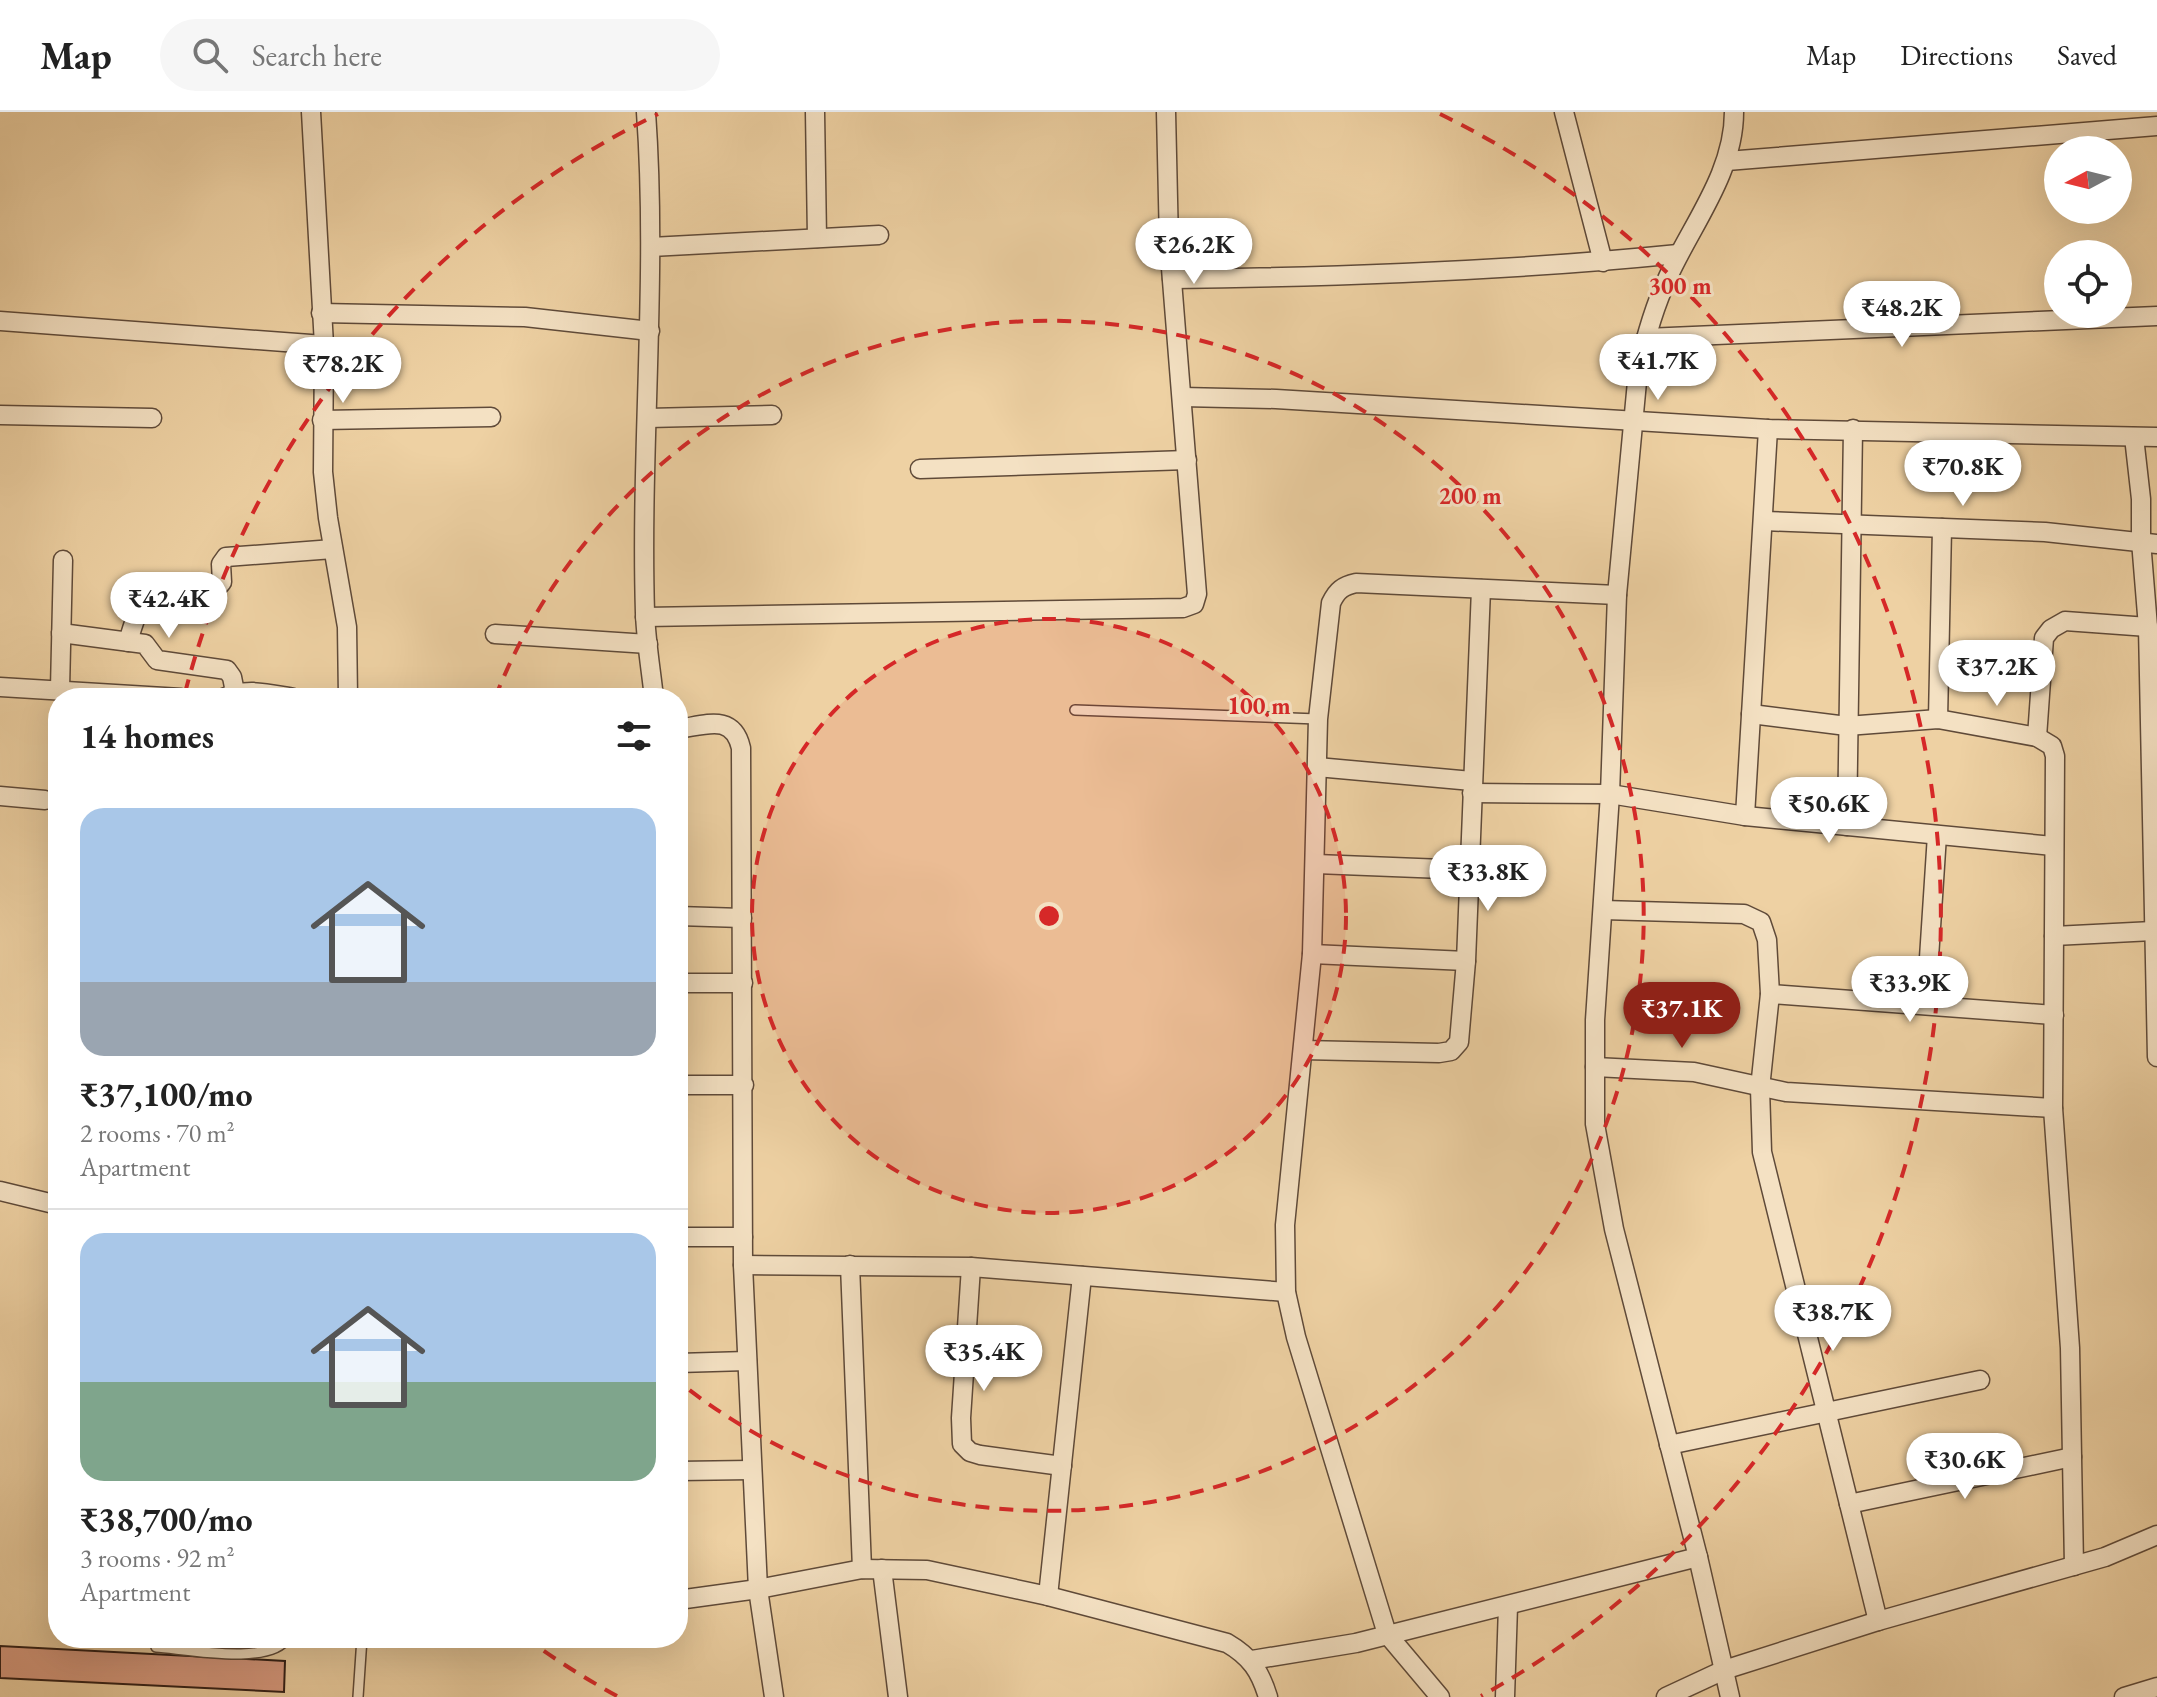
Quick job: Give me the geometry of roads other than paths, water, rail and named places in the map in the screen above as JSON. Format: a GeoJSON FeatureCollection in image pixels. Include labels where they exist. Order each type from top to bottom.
{"type":"FeatureCollection","features":[{"type":"Feature","properties":{"kind":"street"},"geometry":{"type":"LineString","coordinates":[[311,112],[324,345],[323,472],[347,627],[348,688]]}},
{"type":"Feature","properties":{"kind":"street"},"geometry":{"type":"LineString","coordinates":[[646,112],[651,247],[644,539],[645,617],[653,688]]}},
{"type":"Feature","properties":{"kind":"street"},"geometry":{"type":"LineString","coordinates":[[815,112],[817,238]]}},
{"type":"Feature","properties":{"kind":"street"},"geometry":{"type":"LineString","coordinates":[[645,617],[1183,608],[1194,604],[1197,594],[1172,279],[1166,112]]}},
{"type":"Feature","properties":{"kind":"street"},"geometry":{"type":"LineString","coordinates":[[1564,112],[1603,262]]}},
{"type":"Feature","properties":{"kind":"street"},"geometry":{"type":"LineString","coordinates":[[1730,1697],[1698,1557],[1614,1229],[1595,1124],[1595,1020],[1610,794],[1617,595],[1638,371],[1666,281],[1727,161],[1734,112]]}},
{"type":"Feature","properties":{"kind":"street"},"geometry":{"type":"LineString","coordinates":[[1727,161],[2157,126]]}},
{"type":"Feature","properties":{"kind":"street"},"geometry":{"type":"LineString","coordinates":[[651,247],[879,235]]}},
{"type":"Feature","properties":{"kind":"street"},"geometry":{"type":"LineString","coordinates":[[1172,279],[1369,275],[1603,262],[1678,254]]}},
{"type":"Feature","properties":{"kind":"street"},"geometry":{"type":"LineString","coordinates":[[321,313],[525,317],[650,331]]}},
{"type":"Feature","properties":{"kind":"street"},"geometry":{"type":"LineString","coordinates":[[1646,338],[2157,316]]}},
{"type":"Feature","properties":{"kind":"street"},"geometry":{"type":"LineString","coordinates":[[0,321],[324,345]]}},
{"type":"Feature","properties":{"kind":"street"},"geometry":{"type":"LineString","coordinates":[[1182,397],[1276,399],[1768,429],[2157,437]]}},
{"type":"Feature","properties":{"kind":"street"},"geometry":{"type":"LineString","coordinates":[[0,415],[152,418]]}},
{"type":"Feature","properties":{"kind":"street"},"geometry":{"type":"LineString","coordinates":[[648,418],[772,415]]}},
{"type":"Feature","properties":{"kind":"street"},"geometry":{"type":"LineString","coordinates":[[322,420],[491,417]]}},
{"type":"Feature","properties":{"kind":"street"},"geometry":{"type":"LineString","coordinates":[[1745,816],[1768,429]]}},
{"type":"Feature","properties":{"kind":"street"},"geometry":{"type":"LineString","coordinates":[[1847,826],[1853,429]]}},
{"type":"Feature","properties":{"kind":"street"},"geometry":{"type":"LineString","coordinates":[[2134,437],[2149,500],[2148,627],[2157,1057]]}},
{"type":"Feature","properties":{"kind":"street"},"geometry":{"type":"LineString","coordinates":[[920,469],[1187,460]]}},
{"type":"Feature","properties":{"kind":"street"},"geometry":{"type":"LineString","coordinates":[[1764,521],[2045,532],[2149,542]]}},
{"type":"Feature","properties":{"kind":"street"},"geometry":{"type":"LineString","coordinates":[[1938,719],[1942,528]]}},
{"type":"Feature","properties":{"kind":"street"},"geometry":{"type":"LineString","coordinates":[[128,642],[139,611],[149,599],[180,590],[217,588],[222,582],[221,564],[226,557],[333,549]]}},
{"type":"Feature","properties":{"kind":"street"},"geometry":{"type":"LineString","coordinates":[[60,688],[63,560]]}},
{"type":"Feature","properties":{"kind":"street"},"geometry":{"type":"LineString","coordinates":[[1440,1697],[1387,1634],[1296,1337],[1286,1292],[1285,1225],[1312,954],[1318,719],[1331,603],[1336,592],[1356,583],[1617,595]]}},
{"type":"Feature","properties":{"kind":"street"},"geometry":{"type":"LineString","coordinates":[[1303,1050],[1439,1053],[1451,1051],[1459,1042],[1466,961],[1481,589]]}},
{"type":"Feature","properties":{"kind":"street"},"geometry":{"type":"LineString","coordinates":[[2037,737],[2044,638],[2051,629],[2065,621],[2148,627]]}},
{"type":"Feature","properties":{"kind":"street"},"geometry":{"type":"LineString","coordinates":[[61,633],[148,646],[157,660],[227,670],[232,677],[230,688]]}},
{"type":"Feature","properties":{"kind":"street"},"geometry":{"type":"LineString","coordinates":[[495,634],[648,644]]}},
{"type":"Feature","properties":{"kind":"street"},"geometry":{"type":"LineString","coordinates":[[0,687],[48,689]]}},
{"type":"Feature","properties":{"kind":"street"},"geometry":{"type":"LineString","coordinates":[[1751,714],[1847,726],[1938,719],[2037,737],[2052,746],[2055,756],[2053,1108],[2070,1348],[2074,1566]]}},
{"type":"Feature","properties":{"kind":"street"},"geometry":{"type":"LineString","coordinates":[[688,728],[719,724],[731,727],[738,735],[741,748],[743,1265],[758,1589],[774,1697]]}},
{"type":"Feature","properties":{"kind":"street"},"geometry":{"type":"LineString","coordinates":[[1317,767],[1472,787],[1610,794],[1745,816],[2053,846]]}},
{"type":"Feature","properties":{"kind":"street"},"geometry":{"type":"LineString","coordinates":[[0,796],[45,800]]}},
{"type":"Feature","properties":{"kind":"street"},"geometry":{"type":"LineString","coordinates":[[1926,1004],[1937,835]]}},
{"type":"Feature","properties":{"kind":"street"},"geometry":{"type":"LineString","coordinates":[[1316,864],[1469,870]]}},
{"type":"Feature","properties":{"kind":"street"},"geometry":{"type":"LineString","coordinates":[[1603,910],[1744,914],[1761,922],[1767,940],[1770,994],[1760,1088],[1762,1152],[1878,1621]]}},
{"type":"Feature","properties":{"kind":"street"},"geometry":{"type":"LineString","coordinates":[[688,916],[742,918]]}},
{"type":"Feature","properties":{"kind":"street"},"geometry":{"type":"LineString","coordinates":[[2054,936],[2153,931]]}},
{"type":"Feature","properties":{"kind":"street"},"geometry":{"type":"LineString","coordinates":[[1312,954],[1466,961]]}},
{"type":"Feature","properties":{"kind":"street"},"geometry":{"type":"LineString","coordinates":[[688,983],[743,983]]}},
{"type":"Feature","properties":{"kind":"street"},"geometry":{"type":"LineString","coordinates":[[1770,994],[2054,1015]]}},
{"type":"Feature","properties":{"kind":"street"},"geometry":{"type":"LineString","coordinates":[[1595,1067],[1694,1072],[1786,1092],[2053,1108]]}},
{"type":"Feature","properties":{"kind":"street"},"geometry":{"type":"LineString","coordinates":[[688,1085],[744,1085]]}},
{"type":"Feature","properties":{"kind":"street"},"geometry":{"type":"LineString","coordinates":[[0,1191],[48,1203]]}},
{"type":"Feature","properties":{"kind":"street"},"geometry":{"type":"LineString","coordinates":[[688,1237],[743,1237]]}},
{"type":"Feature","properties":{"kind":"street"},"geometry":{"type":"LineString","coordinates":[[743,1265],[971,1267],[1286,1292]]}},
{"type":"Feature","properties":{"kind":"street"},"geometry":{"type":"LineString","coordinates":[[850,1265],[862,1569]]}},
{"type":"Feature","properties":{"kind":"street"},"geometry":{"type":"LineString","coordinates":[[971,1267],[962,1444],[970,1452],[980,1455],[1062,1466]]}},
{"type":"Feature","properties":{"kind":"street"},"geometry":{"type":"LineString","coordinates":[[1048,1596],[1082,1276]]}},
{"type":"Feature","properties":{"kind":"street"},"geometry":{"type":"LineString","coordinates":[[688,1363],[747,1361]]}},
{"type":"Feature","properties":{"kind":"street"},"geometry":{"type":"LineString","coordinates":[[1669,1445],[1980,1380]]}},
{"type":"Feature","properties":{"kind":"street"},"geometry":{"type":"LineString","coordinates":[[1849,1504],[2072,1457]]}},
{"type":"Feature","properties":{"kind":"street"},"geometry":{"type":"LineString","coordinates":[[688,1471],[751,1470]]}},
{"type":"Feature","properties":{"kind":"street"},"geometry":{"type":"LineString","coordinates":[[1666,1697],[1724,1670],[1878,1621],[2105,1557],[2157,1535]]}},
{"type":"Feature","properties":{"kind":"street"},"geometry":{"type":"LineString","coordinates":[[1252,1660],[1356,1643],[1698,1557]]}},
{"type":"Feature","properties":{"kind":"street"},"geometry":{"type":"LineString","coordinates":[[688,1599],[862,1569],[927,1570],[1048,1596],[1227,1643],[1252,1660],[1268,1697]]}},
{"type":"Feature","properties":{"kind":"street"},"geometry":{"type":"LineString","coordinates":[[882,1569],[898,1697]]}},
{"type":"Feature","properties":{"kind":"street"},"geometry":{"type":"LineString","coordinates":[[1505,1697],[1508,1606]]}},
{"type":"Feature","properties":{"kind":"street"},"geometry":{"type":"LineString","coordinates":[[2124,1697],[2157,1687]]}},
{"type":"Feature","properties":{"kind":"lane"},"geometry":{"type":"LineString","coordinates":[[1075,710],[1318,719]]}},
{"type":"Feature","properties":{"kind":"lane"},"geometry":{"type":"LineString","coordinates":[[168,1648],[255,1655],[277,1648]]}},
{"type":"Feature","properties":{"kind":"lane"},"geometry":{"type":"LineString","coordinates":[[358,1697],[361,1648]]}}]}
